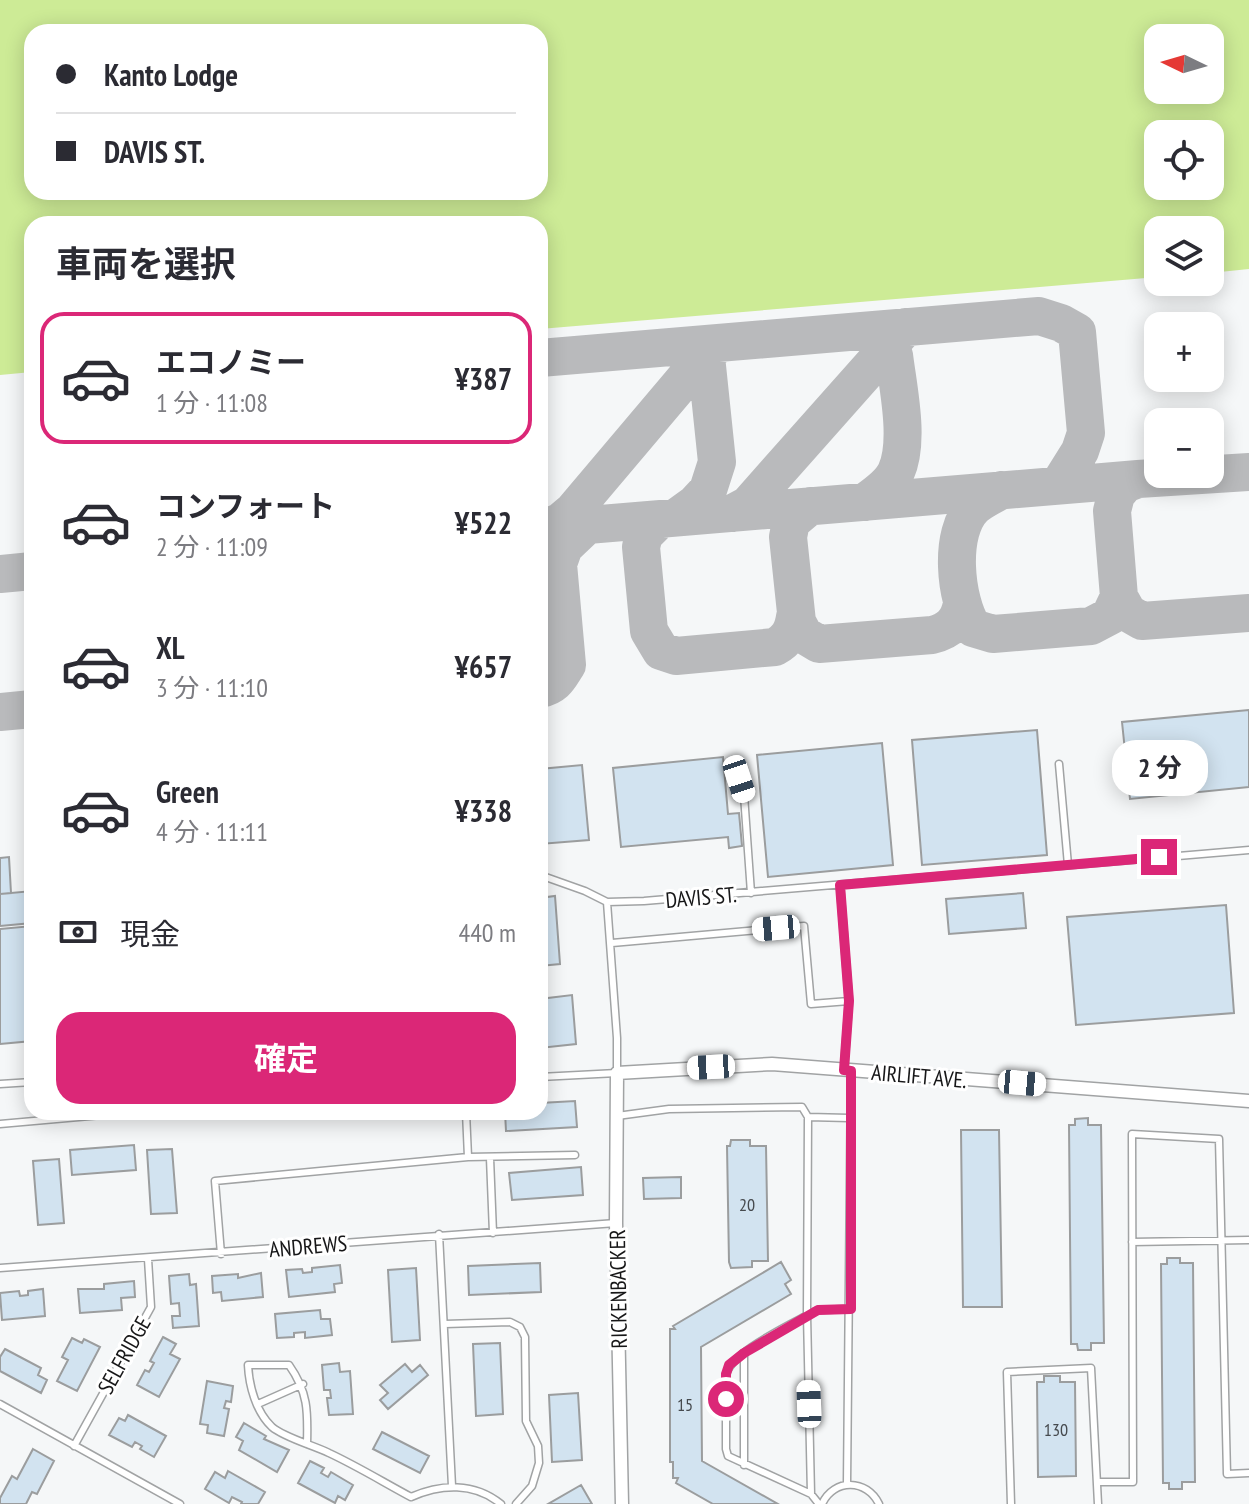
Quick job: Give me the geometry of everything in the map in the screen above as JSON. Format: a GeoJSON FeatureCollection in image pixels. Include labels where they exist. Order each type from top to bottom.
{"type":"FeatureCollection","features":[{"type":"Feature","properties":{"kind":"street","name":"AIRLIFT AVE."},"geometry":{"type":"LineString","coordinates":[[617,1073],[772,1064],[1249,1101]]}},
{"type":"Feature","properties":{"kind":"street","name":"RICKENBACKER"},"geometry":{"type":"LineString","coordinates":[[617,1073],[616,1223],[622,1504]]}},
{"type":"Feature","properties":{"kind":"lane"},"geometry":{"type":"LineString","coordinates":[[734,763],[744,795],[751,893]]}},
{"type":"Feature","properties":{"kind":"lane"},"geometry":{"type":"LineString","coordinates":[[1059,764],[1068,865]]}},
{"type":"Feature","properties":{"kind":"lane","name":"DAVIS ST."},"geometry":{"type":"LineString","coordinates":[[548,878],[607,902],[751,893],[1249,850]]}},
{"type":"Feature","properties":{"kind":"lane"},"geometry":{"type":"LineString","coordinates":[[840,885],[849,1001],[847,1070],[851,1309],[847,1484]]}},
{"type":"Feature","properties":{"kind":"lane"},"geometry":{"type":"LineString","coordinates":[[607,902],[612,943],[617,1073]]}},
{"type":"Feature","properties":{"kind":"lane"},"geometry":{"type":"LineString","coordinates":[[612,943],[804,926],[811,1004],[849,1001]]}},
{"type":"Feature","properties":{"kind":"lane","name":"AIRLIFT AVE."},"geometry":{"type":"LineString","coordinates":[[548,1077],[617,1073]]}},
{"type":"Feature","properties":{"kind":"lane"},"geometry":{"type":"LineString","coordinates":[[0,1084],[24,1082]]}},
{"type":"Feature","properties":{"kind":"lane"},"geometry":{"type":"LineString","coordinates":[[617,1116],[669,1109],[802,1107],[808,1117],[807,1315],[811,1494]]}},
{"type":"Feature","properties":{"kind":"lane"},"geometry":{"type":"LineString","coordinates":[[808,1117],[849,1118]]}},
{"type":"Feature","properties":{"kind":"lane"},"geometry":{"type":"LineString","coordinates":[[0,1124],[45,1120]]}},
{"type":"Feature","properties":{"kind":"lane"},"geometry":{"type":"LineString","coordinates":[[466,1120],[468,1157]]}},
{"type":"Feature","properties":{"kind":"lane"},"geometry":{"type":"LineString","coordinates":[[1097,1482],[1133,1482],[1132,1134],[1219,1139],[1227,1474],[1249,1473]]}},
{"type":"Feature","properties":{"kind":"lane"},"geometry":{"type":"LineString","coordinates":[[221,1254],[215,1181],[468,1157],[575,1155]]}},
{"type":"Feature","properties":{"kind":"lane"},"geometry":{"type":"LineString","coordinates":[[490,1158],[493,1233]]}},
{"type":"Feature","properties":{"kind":"lane","name":"ANDREWS"},"geometry":{"type":"LineString","coordinates":[[0,1268],[616,1223]]}},
{"type":"Feature","properties":{"kind":"lane"},"geometry":{"type":"LineString","coordinates":[[439,1234],[452,1486]]}},
{"type":"Feature","properties":{"kind":"lane"},"geometry":{"type":"LineString","coordinates":[[1132,1242],[1249,1240]]}},
{"type":"Feature","properties":{"kind":"lane","name":"SELFRIDGE"},"geometry":{"type":"LineString","coordinates":[[74,1446],[151,1307],[148,1259]]}},
{"type":"Feature","properties":{"kind":"lane"},"geometry":{"type":"LineString","coordinates":[[851,1309],[818,1310],[807,1315],[729,1365],[726,1374],[726,1449],[728,1456],[811,1494],[821,1504],[833,1490],[847,1484],[869,1490],[879,1504]]}},
{"type":"Feature","properties":{"kind":"lane"},"geometry":{"type":"LineString","coordinates":[[445,1324],[510,1322],[520,1327],[525,1337],[526,1421],[538,1446],[539,1463],[532,1486],[516,1504]]}},
{"type":"Feature","properties":{"kind":"lane"},"geometry":{"type":"LineString","coordinates":[[744,1353],[744,1465]]}},
{"type":"Feature","properties":{"kind":"lane"},"geometry":{"type":"LineString","coordinates":[[307,1444],[308,1410],[303,1384],[289,1365],[248,1365],[249,1384],[273,1427],[307,1444],[327,1452],[410,1501],[436,1488],[452,1486],[492,1497],[501,1504]]}},
{"type":"Feature","properties":{"kind":"lane"},"geometry":{"type":"LineString","coordinates":[[1011,1504],[1007,1372],[1091,1368],[1098,1504]]}},
{"type":"Feature","properties":{"kind":"lane"},"geometry":{"type":"LineString","coordinates":[[258,1404],[303,1384]]}},
{"type":"Feature","properties":{"kind":"lane"},"geometry":{"type":"LineString","coordinates":[[0,1404],[180,1504]]}},
{"type":"Feature","properties":{"kind":"green space"},"geometry":{"type":"Polygon","coordinates":[[[0,0],[1249,0],[1249,269],[1224,272],[1224,216],[1144,216],[1144,278],[548,328],[548,216],[24,216],[24,373],[0,375],[0,0]]]}},
{"type":"Feature","properties":{"kind":"building"},"geometry":{"type":"Polygon","coordinates":[[[1249,710],[1249,787],[1130,799],[1122,722],[1249,710]]]}},
{"type":"Feature","properties":{"kind":"building"},"geometry":{"type":"Polygon","coordinates":[[[1037,730],[1047,855],[922,865],[912,740],[1037,730]]]}},
{"type":"Feature","properties":{"kind":"building"},"geometry":{"type":"Polygon","coordinates":[[[882,743],[893,865],[768,877],[757,755],[882,743]]]}},
{"type":"Feature","properties":{"kind":"building"},"geometry":{"type":"Polygon","coordinates":[[[723,757],[728,814],[739,813],[742,846],[729,848],[728,837],[621,847],[613,768],[723,757]]]}},
{"type":"Feature","properties":{"kind":"building"},"geometry":{"type":"Polygon","coordinates":[[[582,765],[589,840],[548,843],[548,768],[582,765]]]}},
{"type":"Feature","properties":{"kind":"building"},"geometry":{"type":"Polygon","coordinates":[[[9,857],[11,893],[0,894],[0,858],[9,857]]]}},
{"type":"Feature","properties":{"kind":"building"},"geometry":{"type":"Polygon","coordinates":[[[24,892],[24,924],[0,926],[0,894],[24,892]]]}},
{"type":"Feature","properties":{"kind":"building"},"geometry":{"type":"Polygon","coordinates":[[[1023,893],[1026,928],[949,934],[946,899],[1023,893]]]}},
{"type":"Feature","properties":{"kind":"building"},"geometry":{"type":"Polygon","coordinates":[[[555,896],[560,964],[548,965],[548,897],[555,896]]]}},
{"type":"Feature","properties":{"kind":"building"},"geometry":{"type":"Polygon","coordinates":[[[1226,905],[1234,1013],[1076,1025],[1067,917],[1226,905]]]}},
{"type":"Feature","properties":{"kind":"building"},"geometry":{"type":"Polygon","coordinates":[[[24,927],[24,1042],[0,1044],[0,929],[24,927]]]}},
{"type":"Feature","properties":{"kind":"building"},"geometry":{"type":"Polygon","coordinates":[[[572,995],[576,1044],[548,1047],[548,998],[572,995]]]}},
{"type":"Feature","properties":{"kind":"building"},"geometry":{"type":"Polygon","coordinates":[[[575,1101],[577,1127],[506,1131],[505,1120],[548,1120],[548,1103],[575,1101]]]}},
{"type":"Feature","properties":{"kind":"building"},"geometry":{"type":"Polygon","coordinates":[[[1088,1118],[1088,1125],[1101,1125],[1104,1343],[1091,1343],[1091,1350],[1078,1350],[1077,1344],[1071,1344],[1069,1125],[1075,1125],[1075,1119],[1088,1118]]]}},
{"type":"Feature","properties":{"kind":"building"},"geometry":{"type":"Polygon","coordinates":[[[961,1130],[999,1130],[1002,1307],[963,1307],[961,1130]]]}},
{"type":"Feature","properties":{"kind":"building"},"geometry":{"type":"Polygon","coordinates":[[[731,1140],[750,1140],[750,1146],[766,1146],[768,1261],[752,1261],[752,1267],[731,1268],[729,1262],[727,1146],[730,1146],[731,1140]]]}},
{"type":"Feature","properties":{"kind":"building"},"geometry":{"type":"Polygon","coordinates":[[[134,1145],[136,1170],[72,1175],[70,1150],[134,1145]]]}},
{"type":"Feature","properties":{"kind":"building"},"geometry":{"type":"Polygon","coordinates":[[[172,1149],[177,1213],[151,1214],[147,1150],[172,1149]]]}},
{"type":"Feature","properties":{"kind":"building"},"geometry":{"type":"Polygon","coordinates":[[[59,1159],[64,1223],[38,1225],[33,1161],[59,1159]]]}},
{"type":"Feature","properties":{"kind":"building"},"geometry":{"type":"Polygon","coordinates":[[[581,1167],[583,1195],[512,1200],[509,1173],[581,1167]]]}},
{"type":"Feature","properties":{"kind":"building"},"geometry":{"type":"Polygon","coordinates":[[[681,1177],[681,1198],[644,1199],[643,1178],[681,1177]]]}},
{"type":"Feature","properties":{"kind":"building"},"geometry":{"type":"Polygon","coordinates":[[[1167,1258],[1180,1258],[1180,1263],[1193,1263],[1195,1482],[1182,1482],[1182,1489],[1169,1489],[1169,1483],[1163,1483],[1161,1264],[1167,1264],[1167,1258]]]}},
{"type":"Feature","properties":{"kind":"building"},"geometry":{"type":"Polygon","coordinates":[[[781,1262],[791,1280],[785,1284],[791,1294],[701,1347],[702,1461],[778,1504],[713,1504],[676,1483],[678,1478],[673,1478],[673,1462],[670,1462],[670,1329],[675,1329],[673,1326],[781,1262]]]}},
{"type":"Feature","properties":{"kind":"building"},"geometry":{"type":"Polygon","coordinates":[[[540,1263],[541,1292],[469,1295],[468,1266],[540,1263]]]}},
{"type":"Feature","properties":{"kind":"building"},"geometry":{"type":"Polygon","coordinates":[[[340,1265],[342,1283],[334,1284],[335,1292],[289,1297],[286,1270],[302,1269],[303,1273],[312,1272],[312,1268],[340,1265]]]}},
{"type":"Feature","properties":{"kind":"building"},"geometry":{"type":"Polygon","coordinates":[[[416,1268],[420,1340],[392,1342],[388,1270],[416,1268]]]}},
{"type":"Feature","properties":{"kind":"building"},"geometry":{"type":"Polygon","coordinates":[[[261,1273],[263,1297],[222,1301],[221,1292],[213,1293],[212,1276],[238,1274],[238,1278],[261,1273]]]}},
{"type":"Feature","properties":{"kind":"building"},"geometry":{"type":"Polygon","coordinates":[[[189,1274],[190,1285],[196,1284],[199,1326],[173,1328],[172,1316],[180,1316],[179,1303],[171,1304],[169,1276],[189,1274]]]}},
{"type":"Feature","properties":{"kind":"building"},"geometry":{"type":"Polygon","coordinates":[[[134,1281],[135,1297],[121,1298],[122,1310],[80,1313],[78,1289],[104,1289],[104,1284],[134,1281]]]}},
{"type":"Feature","properties":{"kind":"building"},"geometry":{"type":"Polygon","coordinates":[[[43,1289],[45,1316],[2,1320],[0,1293],[19,1291],[20,1296],[28,1295],[28,1291],[43,1289]]]}},
{"type":"Feature","properties":{"kind":"building"},"geometry":{"type":"Polygon","coordinates":[[[320,1310],[321,1319],[330,1319],[332,1335],[305,1338],[305,1332],[294,1333],[294,1337],[277,1338],[275,1314],[320,1310]]]}},
{"type":"Feature","properties":{"kind":"building"},"geometry":{"type":"Polygon","coordinates":[[[163,1337],[176,1344],[170,1354],[180,1359],[159,1397],[137,1385],[145,1370],[149,1372],[154,1363],[150,1361],[163,1337]]]}},
{"type":"Feature","properties":{"kind":"building"},"geometry":{"type":"Polygon","coordinates":[[[72,1338],[82,1343],[84,1339],[100,1347],[77,1391],[57,1381],[68,1360],[62,1357],[72,1338]]]}},
{"type":"Feature","properties":{"kind":"building"},"geometry":{"type":"Polygon","coordinates":[[[500,1343],[503,1414],[476,1416],[473,1344],[500,1343]]]}},
{"type":"Feature","properties":{"kind":"building"},"geometry":{"type":"Polygon","coordinates":[[[5,1349],[41,1368],[38,1375],[47,1380],[41,1393],[0,1371],[0,1357],[5,1349]]]}},
{"type":"Feature","properties":{"kind":"building"},"geometry":{"type":"Polygon","coordinates":[[[339,1363],[340,1372],[350,1371],[353,1414],[329,1415],[327,1398],[331,1398],[330,1390],[324,1390],[322,1365],[339,1363]]]}},
{"type":"Feature","properties":{"kind":"building"},"geometry":{"type":"Polygon","coordinates":[[[405,1364],[412,1372],[420,1365],[428,1375],[388,1409],[380,1400],[388,1393],[380,1385],[405,1364]]]}},
{"type":"Feature","properties":{"kind":"building"},"geometry":{"type":"Polygon","coordinates":[[[1044,1376],[1060,1376],[1060,1382],[1075,1382],[1076,1476],[1038,1477],[1037,1382],[1044,1382],[1044,1376]]]}},
{"type":"Feature","properties":{"kind":"building"},"geometry":{"type":"Polygon","coordinates":[[[207,1381],[233,1386],[231,1402],[226,1401],[224,1408],[229,1409],[224,1436],[207,1433],[208,1425],[200,1424],[207,1381]]]}},
{"type":"Feature","properties":{"kind":"building"},"geometry":{"type":"Polygon","coordinates":[[[578,1393],[582,1460],[552,1462],[549,1395],[578,1393]]]}},
{"type":"Feature","properties":{"kind":"building"},"geometry":{"type":"Polygon","coordinates":[[[128,1415],[166,1436],[154,1457],[135,1442],[132,1447],[109,1435],[119,1418],[125,1421],[128,1415]]]}},
{"type":"Feature","properties":{"kind":"building"},"geometry":{"type":"Polygon","coordinates":[[[244,1423],[266,1436],[264,1439],[289,1450],[277,1472],[239,1450],[243,1441],[236,1437],[244,1423]]]}},
{"type":"Feature","properties":{"kind":"building"},"geometry":{"type":"Polygon","coordinates":[[[382,1432],[429,1456],[420,1473],[373,1449],[382,1432]]]}},
{"type":"Feature","properties":{"kind":"building"},"geometry":{"type":"Polygon","coordinates":[[[33,1449],[54,1461],[37,1494],[32,1492],[26,1504],[0,1504],[12,1476],[17,1479],[33,1449]]]}},
{"type":"Feature","properties":{"kind":"building"},"geometry":{"type":"Polygon","coordinates":[[[310,1461],[324,1468],[321,1473],[328,1477],[331,1472],[353,1485],[345,1500],[338,1496],[335,1503],[298,1483],[310,1461]]]}},
{"type":"Feature","properties":{"kind":"building"},"geometry":{"type":"Polygon","coordinates":[[[228,1471],[265,1492],[258,1504],[241,1504],[232,1497],[229,1503],[205,1489],[215,1472],[225,1478],[228,1471]]]}},
{"type":"Feature","properties":{"kind":"building"},"geometry":{"type":"Polygon","coordinates":[[[581,1485],[592,1504],[548,1504],[581,1485]]]}},
{"type":"Feature","properties":{"kind":"taxiway"},"geometry":{"type":"LineString","coordinates":[[548,357],[1039,316],[1077,332],[1086,433],[1080,451],[1060,483],[1051,486]]}},
{"type":"Feature","properties":{"kind":"taxiway"},"geometry":{"type":"LineString","coordinates":[[733,513],[748,505],[906,327]]}},
{"type":"Feature","properties":{"kind":"taxiway"},"geometry":{"type":"LineString","coordinates":[[865,502],[882,489],[896,472],[903,430],[894,355],[885,342],[875,338]]}},
{"type":"Feature","properties":{"kind":"taxiway"},"geometry":{"type":"LineString","coordinates":[[548,527],[560,522],[573,511],[704,356],[720,343]]}},
{"type":"Feature","properties":{"kind":"taxiway"},"geometry":{"type":"LineString","coordinates":[[677,517],[708,490],[717,462],[707,366],[694,353],[686,350]]}},
{"type":"Feature","properties":{"kind":"taxiway"},"geometry":{"type":"LineString","coordinates":[[548,528],[1249,472]]}},
{"type":"Feature","properties":{"kind":"taxiway"},"geometry":{"type":"LineString","coordinates":[[1138,479],[1125,484],[1116,495],[1112,511],[1119,597],[1128,613],[1142,621],[1249,613]]}},
{"type":"Feature","properties":{"kind":"taxiway"},"geometry":{"type":"LineString","coordinates":[[1002,490],[974,507],[960,533],[959,584],[973,628],[993,634],[1091,626],[1110,616],[1119,597]]}},
{"type":"Feature","properties":{"kind":"taxiway"},"geometry":{"type":"LineString","coordinates":[[810,506],[791,522],[788,537],[797,622],[804,635],[819,644],[932,635],[953,624],[962,603]]}},
{"type":"Feature","properties":{"kind":"taxiway"},"geometry":{"type":"LineString","coordinates":[[660,519],[644,535],[641,547],[649,631],[661,651],[676,656],[775,647],[789,635],[795,617]]}},
{"type":"Feature","properties":{"kind":"taxiway"},"geometry":{"type":"LineString","coordinates":[[548,686],[567,665],[558,564],[564,547],[584,528]]}},
{"type":"Feature","properties":{"kind":"taxiway"},"geometry":{"type":"LineString","coordinates":[[0,574],[24,572]]}},
{"type":"Feature","properties":{"kind":"taxiway"},"geometry":{"type":"LineString","coordinates":[[0,712],[24,710]]}},
{"type":"Feature","properties":{"kind":"route"},"geometry":{"type":"LineString","coordinates":[[726,1399],[729,1365],[744,1353],[818,1310],[851,1309],[851,1071],[844,1070],[849,1001],[840,885],[1159,857]]}}]}
